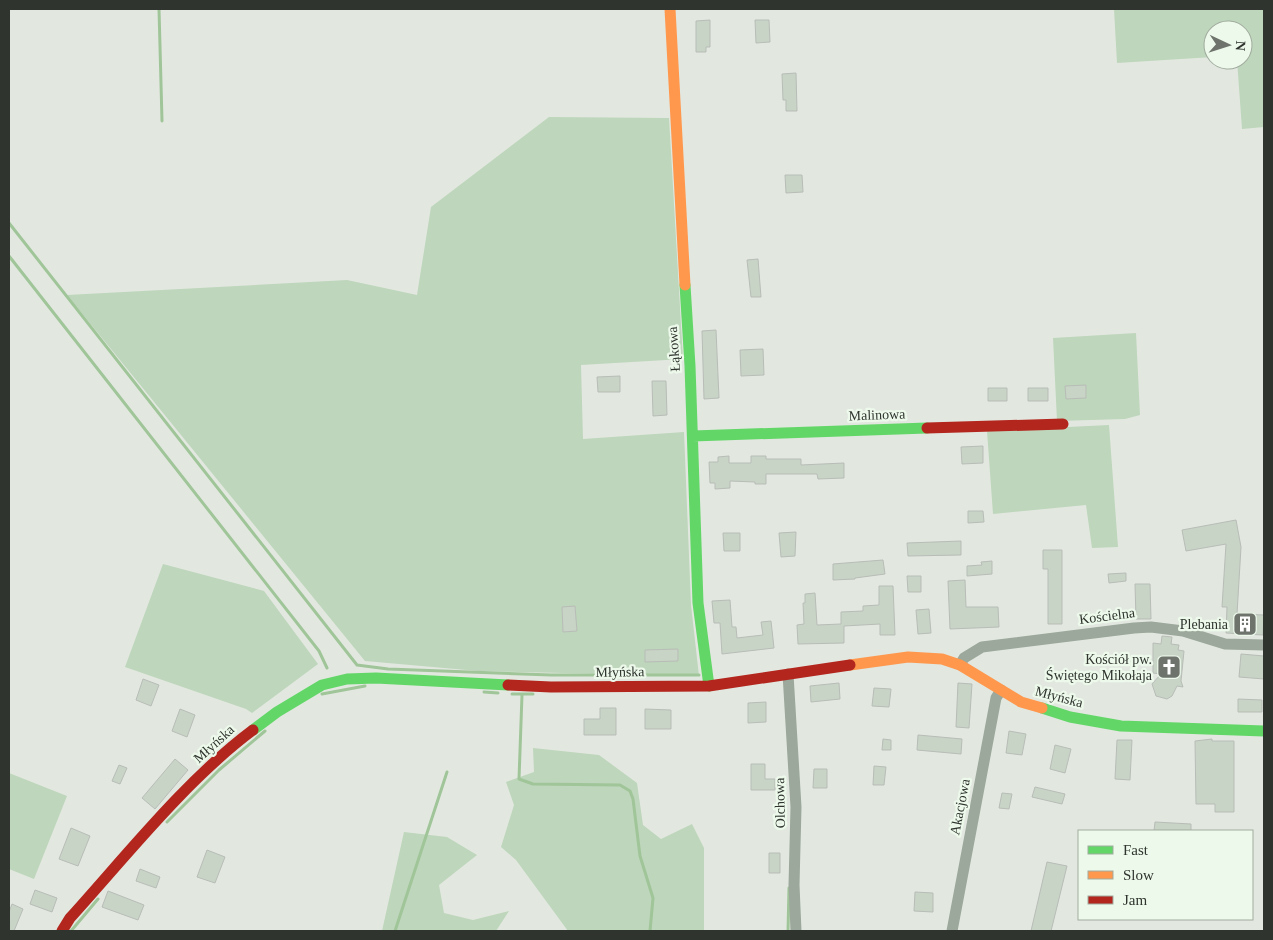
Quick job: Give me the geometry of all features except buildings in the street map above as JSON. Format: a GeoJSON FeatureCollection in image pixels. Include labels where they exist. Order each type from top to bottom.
{"type":"FeatureCollection","features":[{"type":"Feature","properties":{"kind":"street","name":"Łąkowa"},"geometry":{"type":"LineString","coordinates":[[670,9],[690,366],[698,603],[709,686]]}},
{"type":"Feature","properties":{"kind":"street","name":"Malinowa"},"geometry":{"type":"LineString","coordinates":[[693,436],[1062,424]]}},
{"type":"Feature","properties":{"kind":"street","name":"Kościelna"},"geometry":{"type":"LineString","coordinates":[[960,665],[964,658],[982,647],[1134,628],[1151,627],[1183,631],[1225,644],[1264,645]]}},
{"type":"Feature","properties":{"kind":"street","name":"Młyńska"},"geometry":{"type":"LineString","coordinates":[[62,931],[70,918],[180,797],[234,744],[277,712],[322,685],[347,679],[376,678],[551,687],[709,686],[908,657],[927,657],[942,659],[960,665],[1021,702],[1070,717],[1121,726],[1264,731]]}},
{"type":"Feature","properties":{"kind":"street","name":"Olchowa"},"geometry":{"type":"LineString","coordinates":[[788,674],[796,807],[794,885],[796,931]]}},
{"type":"Feature","properties":{"kind":"street","name":"Akacjowa"},"geometry":{"type":"LineString","coordinates":[[952,931],[996,698],[1001,690]]}},
{"type":"Feature","properties":{"kind":"green space"},"geometry":{"type":"Polygon","coordinates":[[[1114,9],[1264,9],[1264,127],[1242,129],[1238,70],[1253,70],[1253,20],[1203,20],[1203,58],[1117,63],[1114,9]]]}},
{"type":"Feature","properties":{"kind":"green space"},"geometry":{"type":"Polygon","coordinates":[[[549,117],[669,118],[683,359],[581,365],[583,439],[684,432],[691,605],[699,676],[478,671],[365,661],[67,295],[347,280],[417,295],[431,207],[549,117]]]}},
{"type":"Feature","properties":{"kind":"green space"},"geometry":{"type":"Polygon","coordinates":[[[1136,333],[1140,415],[1125,419],[1057,421],[1053,338],[1136,333]]]}},
{"type":"Feature","properties":{"kind":"green space"},"geometry":{"type":"Polygon","coordinates":[[[1109,425],[1118,547],[1092,548],[1086,505],[993,514],[987,431],[1109,425]]]}},
{"type":"Feature","properties":{"kind":"green space"},"geometry":{"type":"Polygon","coordinates":[[[163,564],[264,591],[318,664],[252,713],[246,709],[125,667],[163,564]]]}},
{"type":"Feature","properties":{"kind":"green space"},"geometry":{"type":"Polygon","coordinates":[[[533,748],[599,755],[637,783],[643,825],[661,839],[692,824],[704,848],[704,931],[568,931],[516,860],[501,847],[514,805],[506,782],[534,772],[533,748]]]}},
{"type":"Feature","properties":{"kind":"green space"},"geometry":{"type":"Polygon","coordinates":[[[9,773],[67,796],[34,879],[9,869],[9,773]]]}},
{"type":"Feature","properties":{"kind":"green space"},"geometry":{"type":"Polygon","coordinates":[[[404,832],[447,837],[477,855],[439,885],[444,913],[473,920],[509,911],[496,931],[382,931],[404,832]]]}},
{"type":"Feature","properties":{"kind":"waterway"},"geometry":{"type":"LineString","coordinates":[[159,9],[162,121]]}},
{"type":"Feature","properties":{"kind":"waterway"},"geometry":{"type":"LineString","coordinates":[[9,223],[357,665],[388,669],[551,675],[699,675]]}},
{"type":"Feature","properties":{"kind":"waterway"},"geometry":{"type":"LineString","coordinates":[[9,256],[319,651],[327,668]]}},
{"type":"Feature","properties":{"kind":"waterway"},"geometry":{"type":"LineString","coordinates":[[322,694],[365,686]]}},
{"type":"Feature","properties":{"kind":"waterway"},"geometry":{"type":"LineString","coordinates":[[484,692],[498,693]]}},
{"type":"Feature","properties":{"kind":"waterway"},"geometry":{"type":"LineString","coordinates":[[512,694],[533,694]]}},
{"type":"Feature","properties":{"kind":"waterway"},"geometry":{"type":"LineString","coordinates":[[522,695],[519,779],[533,784],[620,785],[630,791],[633,799],[640,856],[653,898],[650,931]]}},
{"type":"Feature","properties":{"kind":"waterway"},"geometry":{"type":"LineString","coordinates":[[167,822],[219,770],[265,731]]}},
{"type":"Feature","properties":{"kind":"waterway"},"geometry":{"type":"LineString","coordinates":[[395,931],[447,772]]}},
{"type":"Feature","properties":{"kind":"waterway"},"geometry":{"type":"LineString","coordinates":[[788,931],[789,888]]}},
{"type":"Feature","properties":{"kind":"waterway"},"geometry":{"type":"LineString","coordinates":[[71,931],[98,899]]}},
{"type":"Feature","properties":{"kind":"traffic: fast"},"geometry":{"type":"LineString","coordinates":[[685,285],[690,366],[698,603],[709,686]]}},
{"type":"Feature","properties":{"kind":"traffic: fast"},"geometry":{"type":"LineString","coordinates":[[693,436],[927,428]]}},
{"type":"Feature","properties":{"kind":"traffic: fast"},"geometry":{"type":"LineString","coordinates":[[253,730],[277,712],[322,685],[347,679],[376,678],[508,685]]}},
{"type":"Feature","properties":{"kind":"traffic: fast"},"geometry":{"type":"LineString","coordinates":[[1042,708],[1070,717],[1121,726],[1264,731]]}},
{"type":"Feature","properties":{"kind":"traffic: slow"},"geometry":{"type":"LineString","coordinates":[[670,9],[685,285]]}},
{"type":"Feature","properties":{"kind":"traffic: slow"},"geometry":{"type":"LineString","coordinates":[[850,665],[908,657],[942,659],[960,665],[1021,702],[1042,708]]}},
{"type":"Feature","properties":{"kind":"traffic: jam"},"geometry":{"type":"LineString","coordinates":[[927,428],[1063,424]]}},
{"type":"Feature","properties":{"kind":"traffic: jam"},"geometry":{"type":"LineString","coordinates":[[508,685],[551,687],[709,686],[850,665]]}},
{"type":"Feature","properties":{"kind":"traffic: jam"},"geometry":{"type":"LineString","coordinates":[[62,931],[70,918],[158,819],[204,772],[253,730]]}},
{"type":"Feature","properties":{"kind":"place","name":"Plebania"},"geometry":{"type":"Point","coordinates":[1245,624]}},
{"type":"Feature","properties":{"kind":"place","name":"Kościół pw. Świętego Mikołaja"},"geometry":{"type":"Point","coordinates":[1169,667]}}]}
